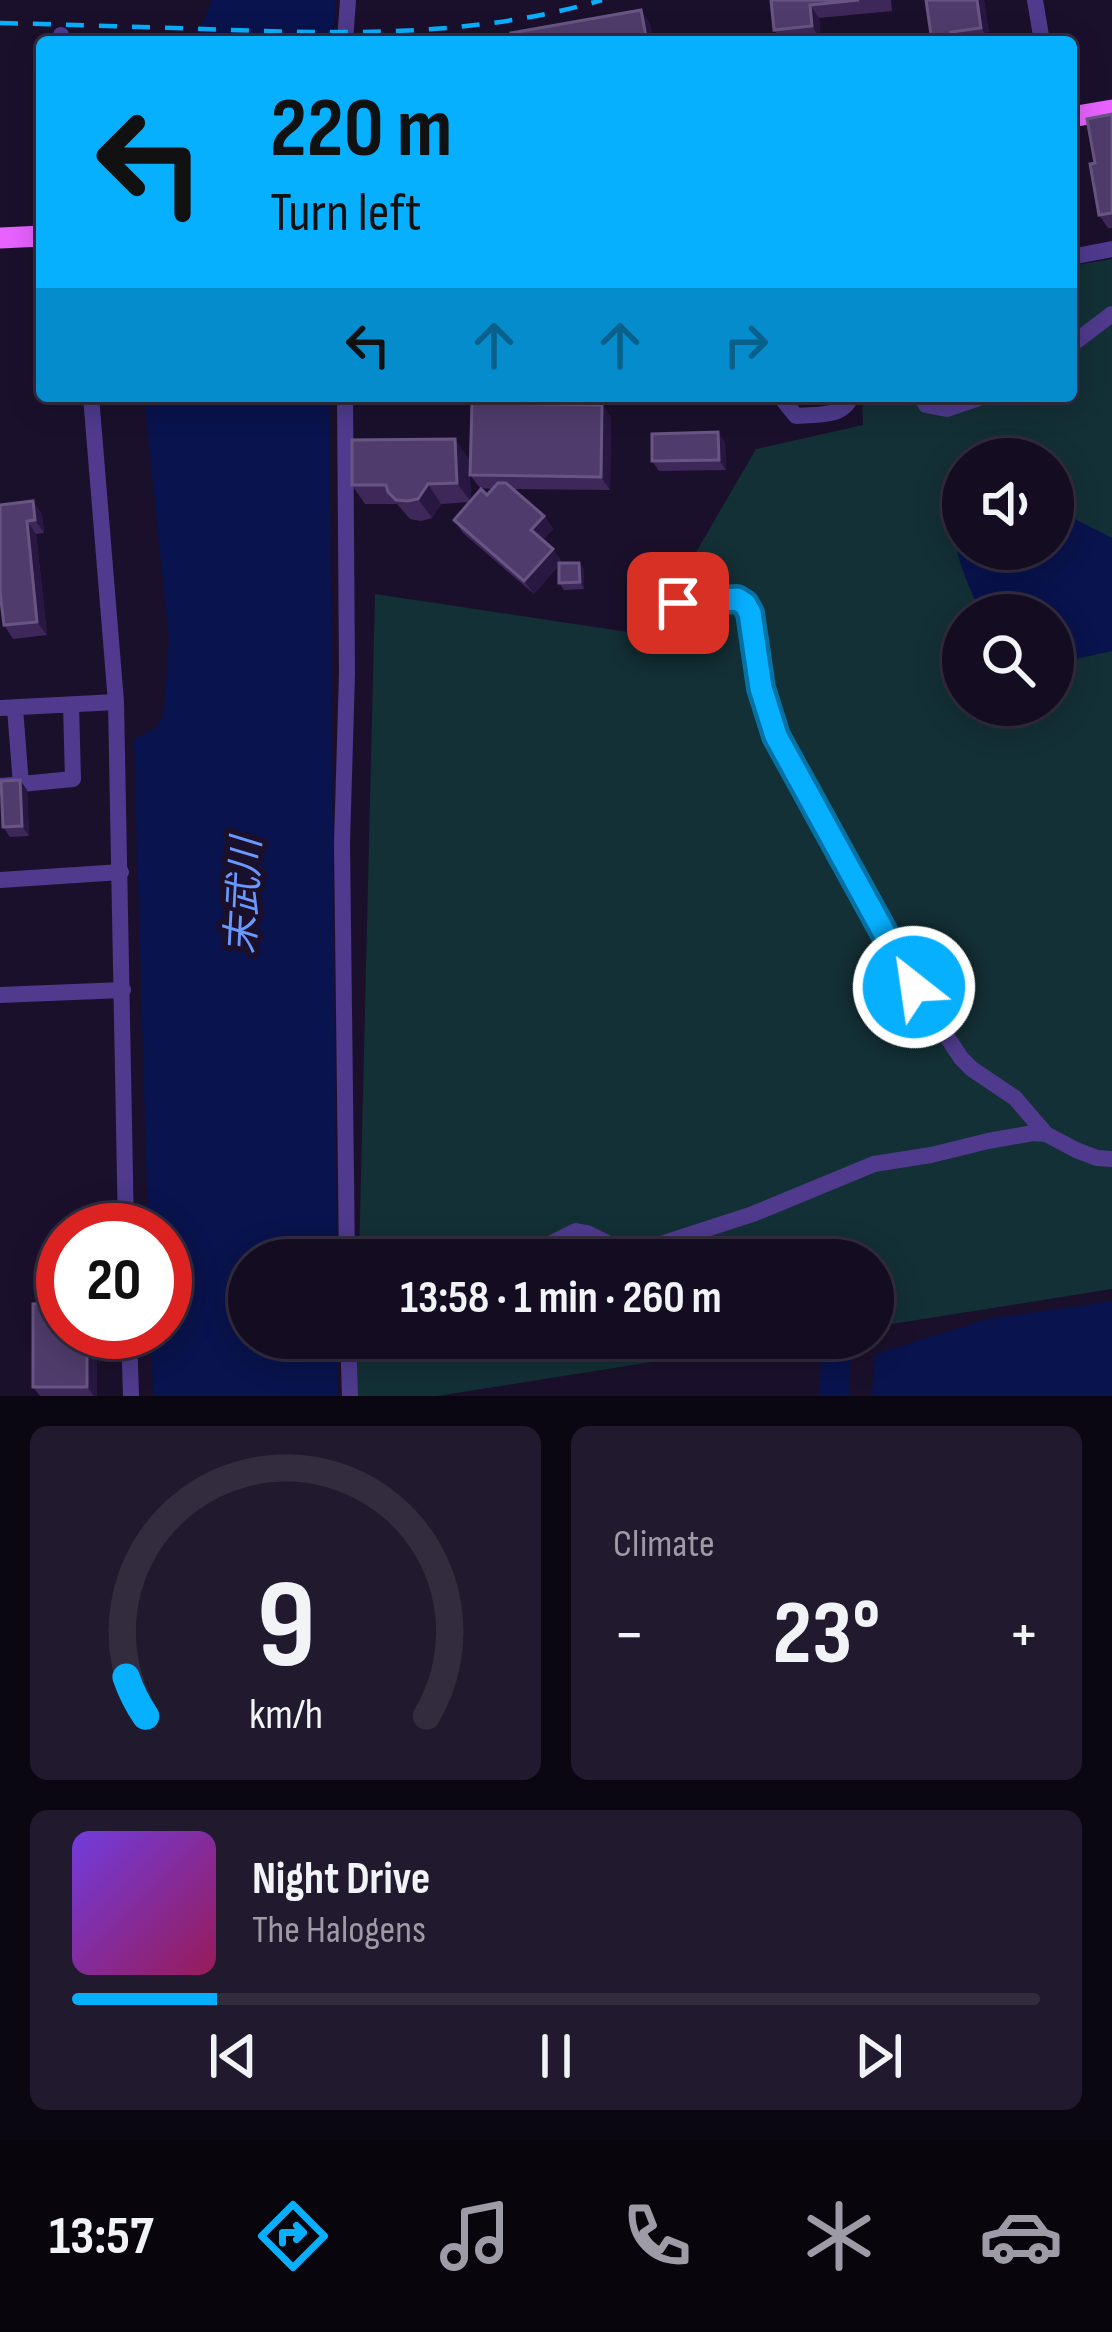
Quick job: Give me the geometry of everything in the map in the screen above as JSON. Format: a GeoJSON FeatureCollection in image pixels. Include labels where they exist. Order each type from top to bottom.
{"type":"FeatureCollection","features":[{"type":"Feature","properties":{"kind":"main road"},"geometry":{"type":"LineString","coordinates":[[1077,116],[1112,110]]}},
{"type":"Feature","properties":{"kind":"main road"},"geometry":{"type":"LineString","coordinates":[[0,238],[36,236]]}},
{"type":"Feature","properties":{"kind":"street"},"geometry":{"type":"LineString","coordinates":[[345,36],[348,0]]}},
{"type":"Feature","properties":{"kind":"street"},"geometry":{"type":"LineString","coordinates":[[1035,0],[1041,36]]}},
{"type":"Feature","properties":{"kind":"street"},"geometry":{"type":"LineString","coordinates":[[1077,256],[1112,249]]}},
{"type":"Feature","properties":{"kind":"street"},"geometry":{"type":"LineString","coordinates":[[1077,341],[1112,314]]}},
{"type":"Feature","properties":{"kind":"street"},"geometry":{"type":"LineString","coordinates":[[91,402],[116,702],[126,1203]]}},
{"type":"Feature","properties":{"kind":"street"},"geometry":{"type":"LineString","coordinates":[[345,402],[347,674],[342,843],[347,1239]]}},
{"type":"Feature","properties":{"kind":"street"},"geometry":{"type":"LineString","coordinates":[[785,402],[796,416],[834,412],[850,402]]}},
{"type":"Feature","properties":{"kind":"street"},"geometry":{"type":"LineString","coordinates":[[925,402],[947,409],[967,402]]}},
{"type":"Feature","properties":{"kind":"street"},"geometry":{"type":"LineString","coordinates":[[678,603],[737,599],[745,604],[767,714],[790,766],[914,987],[961,1058],[1016,1097],[1046,1134],[1097,1158],[1112,1159]]}},
{"type":"Feature","properties":{"kind":"street"},"geometry":{"type":"LineString","coordinates":[[21,785],[7,708],[116,702]]}},
{"type":"Feature","properties":{"kind":"street"},"geometry":{"type":"LineString","coordinates":[[0,786],[74,779],[70,705]]}},
{"type":"Feature","properties":{"kind":"street"},"geometry":{"type":"LineString","coordinates":[[0,880],[121,872]]}},
{"type":"Feature","properties":{"kind":"street"},"geometry":{"type":"LineString","coordinates":[[0,994],[123,990]]}},
{"type":"Feature","properties":{"kind":"street"},"geometry":{"type":"LineString","coordinates":[[676,1239],[753,1214],[874,1164],[1046,1134]]}},
{"type":"Feature","properties":{"kind":"street"},"geometry":{"type":"LineString","coordinates":[[560,1239],[576,1231],[599,1239]]}},
{"type":"Feature","properties":{"kind":"street"},"geometry":{"type":"LineString","coordinates":[[130,1359],[131,1396]]}},
{"type":"Feature","properties":{"kind":"street"},"geometry":{"type":"LineString","coordinates":[[349,1359],[350,1396]]}},
{"type":"Feature","properties":{"kind":"green space"},"geometry":{"type":"Polygon","coordinates":[[[1112,259],[1112,1289],[894,1324],[894,1239],[360,1239],[375,594],[648,635],[756,449],[863,425],[862,402],[1077,402],[1077,265],[1112,259]]]}},
{"type":"Feature","properties":{"kind":"green space"},"geometry":{"type":"Polygon","coordinates":[[[357,1359],[671,1359],[437,1396],[356,1396],[357,1359]]]}},
{"type":"Feature","properties":{"kind":"water"},"geometry":{"type":"Polygon","coordinates":[[[212,0],[336,0],[333,36],[197,36],[212,0]]]}},
{"type":"Feature","properties":{"kind":"water","name":"末武川"},"geometry":{"type":"Polygon","coordinates":[[[145,402],[329,402],[337,1239],[228,1239],[228,1359],[337,1359],[338,1396],[153,1396],[152,1359],[192,1359],[192,1203],[147,1203],[134,739],[156,728],[164,715],[169,639],[145,402]]]}},
{"type":"Feature","properties":{"kind":"water"},"geometry":{"type":"Polygon","coordinates":[[[1074,519],[1112,538],[1112,651],[1074,659],[1074,594],[973,594],[962,570],[1074,570],[1074,519]]]}},
{"type":"Feature","properties":{"kind":"water"},"geometry":{"type":"Polygon","coordinates":[[[1112,1301],[1112,1396],[872,1396],[875,1359],[894,1359],[894,1348],[988,1319],[1112,1301]]]}},
{"type":"Feature","properties":{"kind":"water"},"geometry":{"type":"Polygon","coordinates":[[[821,1359],[851,1359],[849,1396],[819,1396],[821,1359]]]}},
{"type":"Feature","properties":{"kind":"building"},"geometry":{"type":"Polygon","coordinates":[[[771,0],[859,0],[810,5],[812,26],[774,30],[771,0]]]}},
{"type":"Feature","properties":{"kind":"building"},"geometry":{"type":"Polygon","coordinates":[[[926,0],[977,0],[981,28],[931,36],[926,0]]]}},
{"type":"Feature","properties":{"kind":"building"},"geometry":{"type":"Polygon","coordinates":[[[641,10],[646,36],[512,36],[641,10]]]}},
{"type":"Feature","properties":{"kind":"building"},"geometry":{"type":"Polygon","coordinates":[[[1112,114],[1112,213],[1099,215],[1087,119],[1112,114]]]}},
{"type":"Feature","properties":{"kind":"building"},"geometry":{"type":"Polygon","coordinates":[[[472,403],[602,405],[601,477],[470,475],[472,403]]]}},
{"type":"Feature","properties":{"kind":"building"},"geometry":{"type":"Polygon","coordinates":[[[718,432],[719,460],[652,461],[652,434],[718,432]]]}},
{"type":"Feature","properties":{"kind":"building"},"geometry":{"type":"Polygon","coordinates":[[[455,439],[457,483],[428,484],[418,499],[408,501],[396,500],[386,485],[352,485],[352,440],[455,439]]]}},
{"type":"Feature","properties":{"kind":"building"},"geometry":{"type":"Polygon","coordinates":[[[498,483],[506,483],[544,516],[531,530],[553,549],[524,581],[454,520],[481,489],[487,495],[498,483]]]}},
{"type":"Feature","properties":{"kind":"building"},"geometry":{"type":"Polygon","coordinates":[[[33,501],[35,520],[27,521],[37,622],[4,625],[0,505],[33,501]]]}},
{"type":"Feature","properties":{"kind":"building"},"geometry":{"type":"Polygon","coordinates":[[[559,563],[579,563],[580,582],[559,583],[559,563]]]}},
{"type":"Feature","properties":{"kind":"building"},"geometry":{"type":"Polygon","coordinates":[[[20,780],[22,826],[3,827],[1,781],[20,780]]]}},
{"type":"Feature","properties":{"kind":"building"},"geometry":{"type":"Polygon","coordinates":[[[33,1304],[36,1359],[87,1359],[87,1387],[33,1387],[33,1304]]]}},
{"type":"Feature","properties":{"kind":"railway"},"geometry":{"type":"LineString","coordinates":[[0,23],[370,32],[510,20],[602,0]]}},
{"type":"Feature","properties":{"kind":"route"},"geometry":{"type":"LineString","coordinates":[[678,603],[737,599],[745,604],[767,714],[776,736],[914,987]]}}]}
